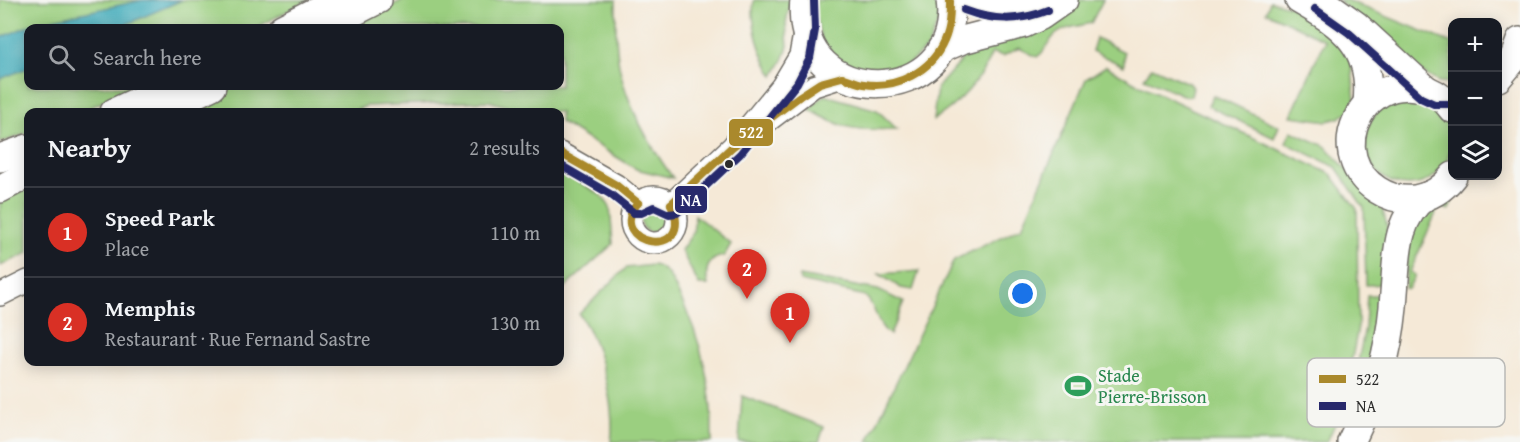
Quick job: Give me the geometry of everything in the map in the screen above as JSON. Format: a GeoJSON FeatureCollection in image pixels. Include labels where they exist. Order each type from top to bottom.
{"type":"FeatureCollection","features":[{"type":"Feature","properties":{"kind":"main road"},"geometry":{"type":"LineString","coordinates":[[290,24],[337,0]]}},
{"type":"Feature","properties":{"kind":"main road"},"geometry":{"type":"LineString","coordinates":[[331,24],[378,0]]}},
{"type":"Feature","properties":{"kind":"main road"},"geometry":{"type":"LineString","coordinates":[[804,0],[805,29],[817,55],[842,77],[871,85],[896,83],[923,69],[941,49],[950,25],[950,0]]}},
{"type":"Feature","properties":{"kind":"main road"},"geometry":{"type":"LineString","coordinates":[[968,0],[1007,10],[1021,9],[1044,0]]}},
{"type":"Feature","properties":{"kind":"main road"},"geometry":{"type":"LineString","coordinates":[[941,49],[962,40],[1024,24],[1041,16],[1064,0]]}},
{"type":"Feature","properties":{"kind":"main road"},"geometry":{"type":"LineString","coordinates":[[1299,0],[1335,24],[1357,46],[1367,69],[1369,85],[1367,103]]}},
{"type":"Feature","properties":{"kind":"main road"},"geometry":{"type":"LineString","coordinates":[[1321,0],[1356,25],[1442,96]]}},
{"type":"Feature","properties":{"kind":"main road"},"geometry":{"type":"LineString","coordinates":[[1502,72],[1512,60],[1520,41]]}},
{"type":"Feature","properties":{"kind":"main road"},"geometry":{"type":"LineString","coordinates":[[1502,92],[1520,69]]}},
{"type":"Feature","properties":{"kind":"main road"},"geometry":{"type":"LineString","coordinates":[[1396,271],[1394,219],[1389,204],[1379,191],[1363,177],[1352,153],[1353,128],[1367,103],[1383,92],[1408,86],[1442,96]]}},
{"type":"Feature","properties":{"kind":"main road"},"geometry":{"type":"LineString","coordinates":[[123,108],[161,90]]}},
{"type":"Feature","properties":{"kind":"main road"},"geometry":{"type":"LineString","coordinates":[[166,108],[204,90]]}},
{"type":"Feature","properties":{"kind":"main road"},"geometry":{"type":"LineString","coordinates":[[0,156],[24,149]]}},
{"type":"Feature","properties":{"kind":"main road"},"geometry":{"type":"LineString","coordinates":[[0,182],[24,173]]}},
{"type":"Feature","properties":{"kind":"main road"},"geometry":{"type":"LineString","coordinates":[[0,189],[24,174]]}},
{"type":"Feature","properties":{"kind":"main road"},"geometry":{"type":"LineString","coordinates":[[1385,358],[1390,333],[1403,226],[1413,207],[1450,180]]}},
{"type":"Feature","properties":{"kind":"main road"},"geometry":{"type":"LineString","coordinates":[[1379,191],[1394,198],[1426,196]]}},
{"type":"Feature","properties":{"kind":"main road"},"geometry":{"type":"LineString","coordinates":[[1351,442],[1358,427]]}},
{"type":"Feature","properties":{"kind":"street"},"geometry":{"type":"LineString","coordinates":[[732,147],[794,69],[800,56],[805,29]]}},
{"type":"Feature","properties":{"kind":"street"},"geometry":{"type":"LineString","coordinates":[[671,204],[732,147],[807,90],[820,83],[842,77]]}},
{"type":"Feature","properties":{"kind":"street"},"geometry":{"type":"LineString","coordinates":[[564,155],[616,185],[638,203]]}},
{"type":"Feature","properties":{"kind":"street"},"geometry":{"type":"LineString","coordinates":[[653,196],[663,198],[671,204],[677,216],[675,230],[665,240],[652,243],[640,239],[632,228],[631,215],[638,203],[653,196]]}},
{"type":"Feature","properties":{"kind":"street"},"geometry":{"type":"LineString","coordinates":[[0,295],[24,283]]}},
{"type":"Feature","properties":{"kind":"green space"},"geometry":{"type":"Polygon","coordinates":[[[0,0],[309,0],[263,24],[24,24],[24,90],[130,90],[88,108],[24,108],[24,134],[0,143],[0,0]]]}},
{"type":"Feature","properties":{"kind":"green space"},"geometry":{"type":"Polygon","coordinates":[[[403,0],[616,0],[617,53],[624,84],[641,126],[673,178],[636,169],[564,124],[564,108],[513,108],[489,101],[361,108],[186,108],[224,90],[564,90],[564,24],[354,24],[403,0]]]}},
{"type":"Feature","properties":{"kind":"green space"},"geometry":{"type":"Polygon","coordinates":[[[754,0],[790,0],[786,24],[788,46],[774,76],[757,40],[753,19],[754,0]]]}},
{"type":"Feature","properties":{"kind":"green space"},"geometry":{"type":"Polygon","coordinates":[[[816,0],[939,0],[939,20],[928,47],[906,66],[870,73],[836,58],[822,41],[814,13],[816,0]]]}},
{"type":"Feature","properties":{"kind":"green space"},"geometry":{"type":"Polygon","coordinates":[[[1079,0],[1103,0],[1091,23],[1059,32],[1037,57],[1019,48],[1003,56],[992,53],[968,91],[933,120],[937,88],[963,58],[1038,27],[1079,0]]]}},
{"type":"Feature","properties":{"kind":"green space"},"geometry":{"type":"Polygon","coordinates":[[[1338,0],[1346,0],[1448,41],[1448,83],[1439,82],[1417,70],[1338,0]]]}},
{"type":"Feature","properties":{"kind":"green space"},"geometry":{"type":"Polygon","coordinates":[[[1270,1],[1300,9],[1322,20],[1351,59],[1355,101],[1351,110],[1339,118],[1327,121],[1291,116],[1325,40],[1266,12],[1270,1]]]}},
{"type":"Feature","properties":{"kind":"green space"},"geometry":{"type":"Polygon","coordinates":[[[1096,38],[1124,52],[1124,66],[1092,51],[1096,38]]]}},
{"type":"Feature","properties":{"kind":"green space"},"geometry":{"type":"Polygon","coordinates":[[[1106,66],[1134,82],[1331,174],[1357,209],[1358,327],[1352,358],[1307,358],[1307,427],[1334,427],[1327,442],[868,442],[954,260],[1022,227],[1086,79],[1106,66]]]}},
{"type":"Feature","properties":{"kind":"green space"},"geometry":{"type":"Polygon","coordinates":[[[1152,67],[1190,84],[1193,87],[1191,96],[1185,96],[1144,78],[1152,67]]]}},
{"type":"Feature","properties":{"kind":"green space"},"geometry":{"type":"Polygon","coordinates":[[[825,95],[877,110],[897,129],[851,128],[831,121],[809,109],[825,95]]]}},
{"type":"Feature","properties":{"kind":"green space"},"geometry":{"type":"Polygon","coordinates":[[[1213,95],[1279,126],[1274,138],[1208,106],[1213,95]]]}},
{"type":"Feature","properties":{"kind":"green space"},"geometry":{"type":"Polygon","coordinates":[[[1400,100],[1416,100],[1432,106],[1444,118],[1448,126],[1448,158],[1444,166],[1432,178],[1416,184],[1400,184],[1384,178],[1372,166],[1366,150],[1366,134],[1372,118],[1384,106],[1400,100]]]}},
{"type":"Feature","properties":{"kind":"green space"},"geometry":{"type":"Polygon","coordinates":[[[1291,131],[1325,146],[1382,207],[1387,226],[1387,284],[1366,285],[1364,208],[1336,167],[1286,143],[1291,131]]]}},
{"type":"Feature","properties":{"kind":"green space"},"geometry":{"type":"Polygon","coordinates":[[[564,172],[602,196],[610,207],[613,244],[564,288],[564,172]]]}},
{"type":"Feature","properties":{"kind":"green space"},"geometry":{"type":"Polygon","coordinates":[[[24,186],[24,255],[0,266],[0,197],[24,186]]]}},
{"type":"Feature","properties":{"kind":"green space"},"geometry":{"type":"Polygon","coordinates":[[[1451,193],[1453,197],[1449,210],[1439,206],[1410,272],[1415,275],[1408,289],[1405,288],[1409,225],[1451,193]]]}},
{"type":"Feature","properties":{"kind":"green space"},"geometry":{"type":"Polygon","coordinates":[[[654,207],[663,211],[667,220],[663,229],[654,233],[645,229],[641,220],[645,211],[654,207]]]}},
{"type":"Feature","properties":{"kind":"green space"},"geometry":{"type":"Polygon","coordinates":[[[695,215],[731,244],[724,256],[714,259],[708,266],[708,285],[699,285],[681,250],[693,233],[695,215]]]}},
{"type":"Feature","properties":{"kind":"green space"},"geometry":{"type":"Polygon","coordinates":[[[653,265],[663,269],[669,276],[687,312],[700,348],[708,385],[712,442],[611,442],[611,411],[605,376],[594,341],[579,314],[626,268],[653,265]]]}},
{"type":"Feature","properties":{"kind":"green space"},"geometry":{"type":"Polygon","coordinates":[[[919,271],[913,290],[901,288],[879,274],[919,271]]]}},
{"type":"Feature","properties":{"kind":"green space"},"geometry":{"type":"Polygon","coordinates":[[[799,276],[878,290],[903,302],[890,335],[881,326],[872,305],[865,296],[800,281],[799,276]]]}},
{"type":"Feature","properties":{"kind":"green space"},"geometry":{"type":"Polygon","coordinates":[[[1367,295],[1387,295],[1372,358],[1359,358],[1365,327],[1367,295]]]}},
{"type":"Feature","properties":{"kind":"green space"},"geometry":{"type":"Polygon","coordinates":[[[742,396],[824,427],[819,442],[739,442],[742,396]]]}},
{"type":"Feature","properties":{"kind":"water"},"geometry":{"type":"Polygon","coordinates":[[[143,0],[182,0],[127,24],[33,24],[143,0]]]}},
{"type":"Feature","properties":{"kind":"water"},"geometry":{"type":"Polygon","coordinates":[[[24,28],[24,70],[0,79],[0,38],[24,28]]]}},
{"type":"Feature","properties":{"kind":"transit line","name":"522"},"geometry":{"type":"LineString","coordinates":[[842,77],[864,84],[888,84],[900,81],[921,70],[931,62],[944,41],[949,26],[950,0]]}},
{"type":"Feature","properties":{"kind":"transit line","name":"NA"},"geometry":{"type":"LineString","coordinates":[[564,167],[610,194],[634,213],[641,213],[654,207],[669,214],[677,213],[740,154],[797,83],[810,58],[815,30],[814,1]]}},
{"type":"Feature","properties":{"kind":"transit line","name":"NA"},"geometry":{"type":"LineString","coordinates":[[1315,9],[1349,33],[1421,98],[1434,104],[1448,104]]}},
{"type":"Feature","properties":{"kind":"transit line","name":"NA"},"geometry":{"type":"LineString","coordinates":[[964,10],[1006,19],[1027,17],[1048,10]]}},
{"type":"Feature","properties":{"kind":"transit line","name":"522"},"geometry":{"type":"LineString","coordinates":[[671,204],[732,147],[800,96],[820,83],[842,77]]}},
{"type":"Feature","properties":{"kind":"transit line","name":"522"},"geometry":{"type":"LineString","coordinates":[[564,155],[616,185],[638,203]]}},
{"type":"Feature","properties":{"kind":"transit line","name":"522"},"geometry":{"type":"LineString","coordinates":[[638,203],[630,218],[632,229],[640,237],[651,241],[663,241],[672,235],[676,223],[671,204]]}},
{"type":"Feature","properties":{"kind":"place","name":"Memphis"},"geometry":{"type":"Point","coordinates":[747,299]}},
{"type":"Feature","properties":{"kind":"place","name":"Speed Park"},"geometry":{"type":"Point","coordinates":[790,343]}},
{"type":"Feature","properties":{"kind":"place","name":"Stade Pierre-Brisson"},"geometry":{"type":"Point","coordinates":[1078,386]}}]}
